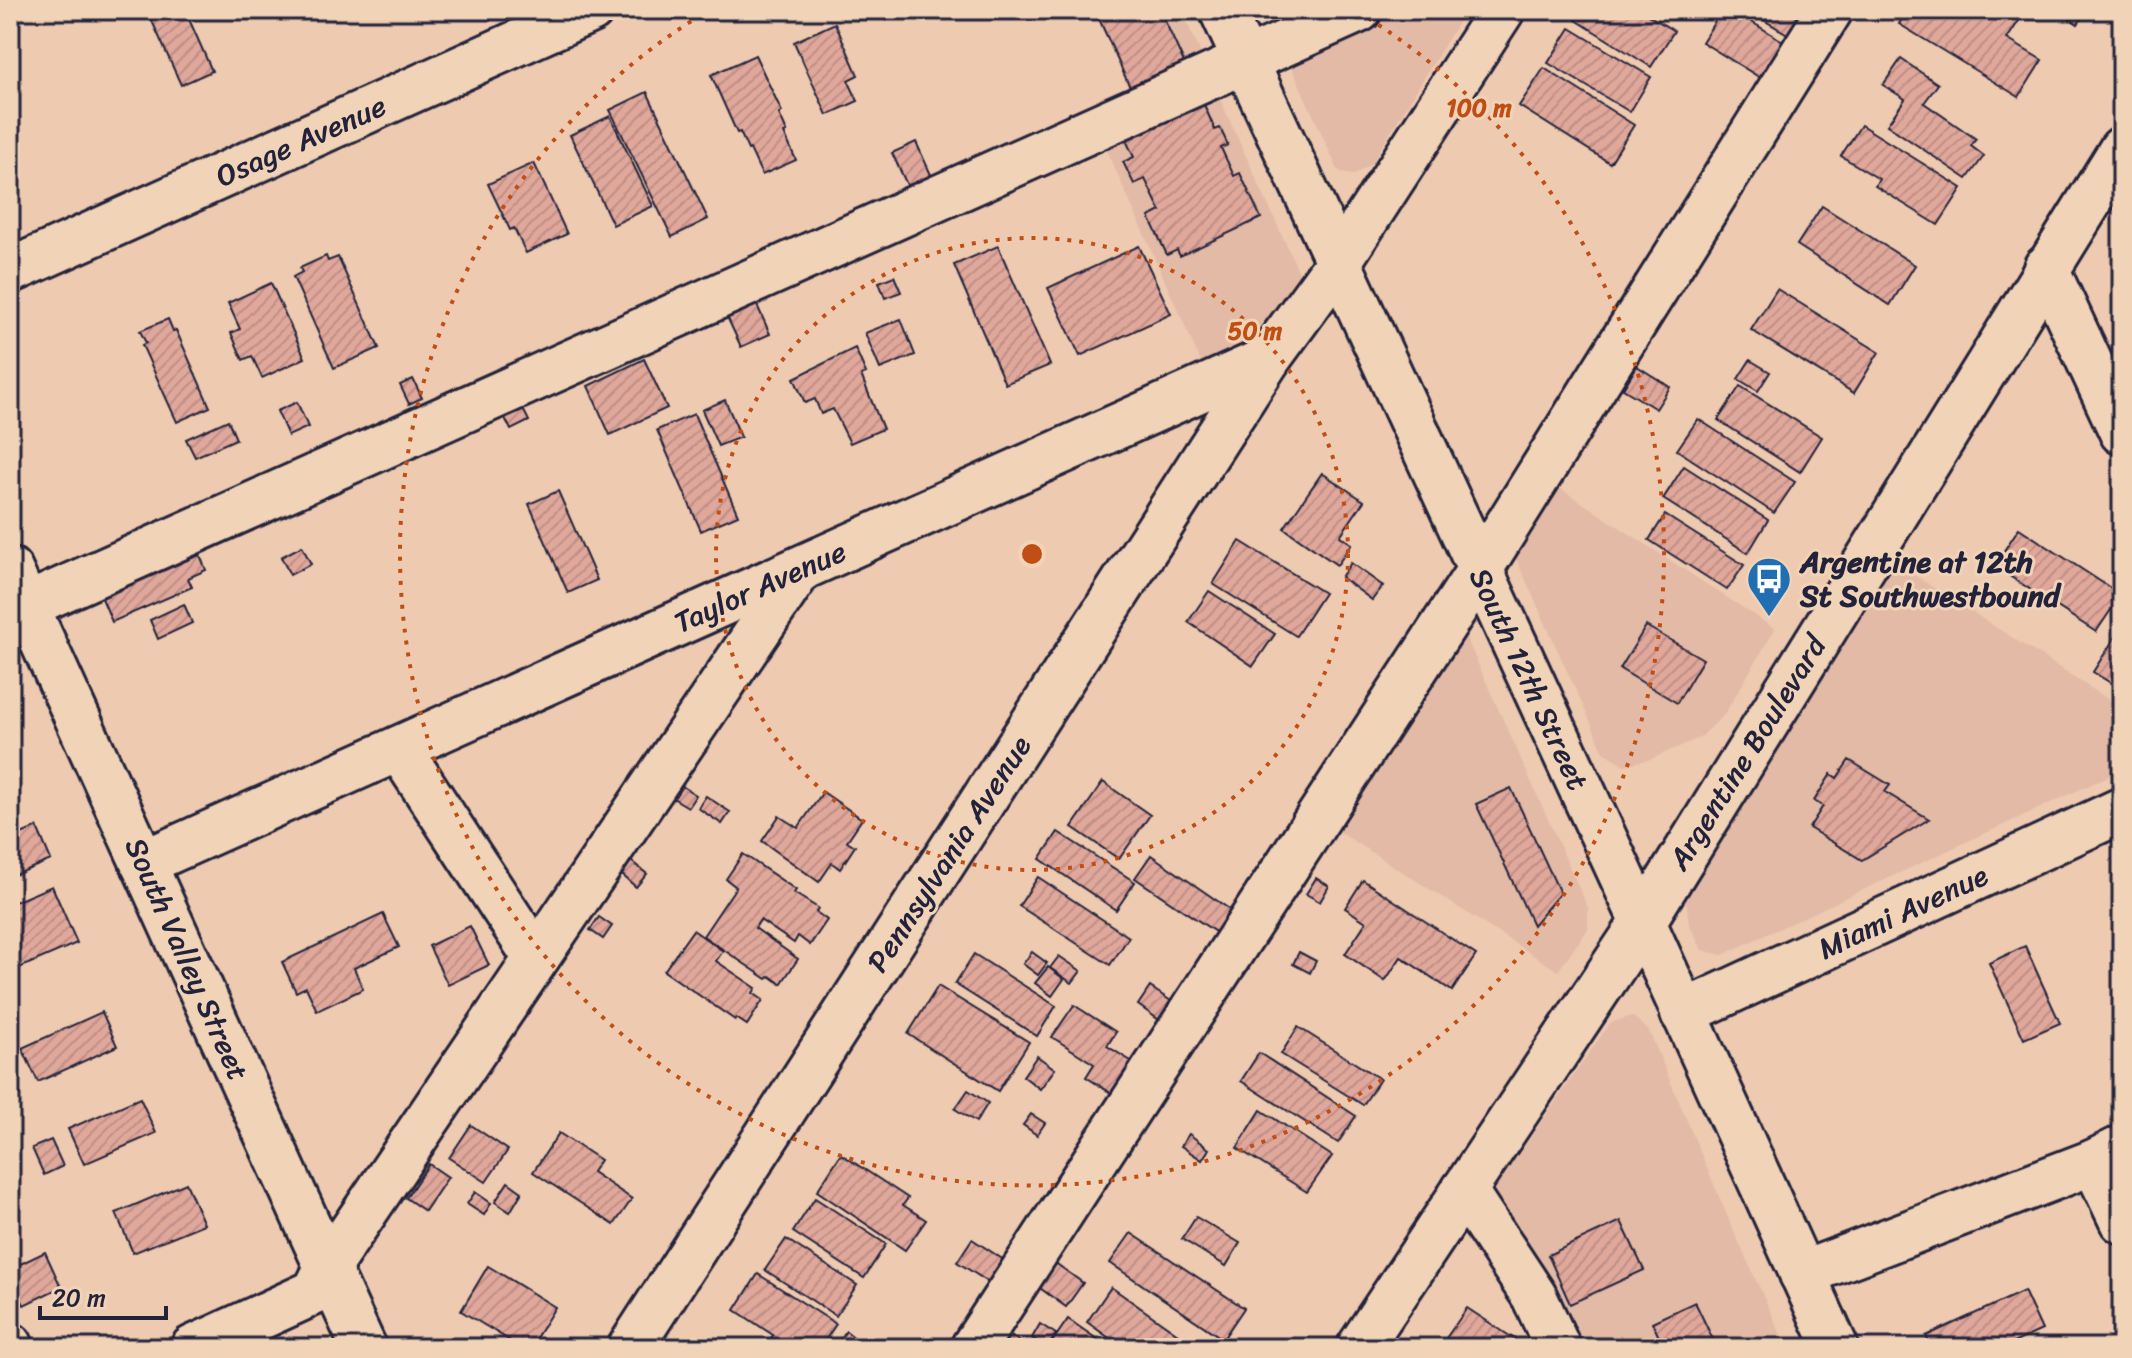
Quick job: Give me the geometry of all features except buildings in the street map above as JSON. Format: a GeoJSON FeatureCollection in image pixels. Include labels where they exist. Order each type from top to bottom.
{"type":"FeatureCollection","features":[{"type":"Feature","properties":{"kind":"street","name":"Osage Avenue"},"geometry":{"type":"LineString","coordinates":[[10,271],[591,10]]}},
{"type":"Feature","properties":{"kind":"street","name":"South 12th Street"},"geometry":{"type":"LineString","coordinates":[[1222,10],[1836,1348]]}},
{"type":"Feature","properties":{"kind":"street"},"geometry":{"type":"LineString","coordinates":[[15,597],[1245,63],[1359,10]]}},
{"type":"Feature","properties":{"kind":"street"},"geometry":{"type":"LineString","coordinates":[[1338,263],[1502,10]]}},
{"type":"Feature","properties":{"kind":"street"},"geometry":{"type":"LineString","coordinates":[[973,1348],[1479,571],[1830,10]]}},
{"type":"Feature","properties":{"kind":"street","name":"Argentine Boulevard"},"geometry":{"type":"LineString","coordinates":[[1359,1348],[1643,922],[2122,149]]}},
{"type":"Feature","properties":{"kind":"street","name":"Taylor Avenue"},"geometry":{"type":"LineString","coordinates":[[143,863],[1268,359],[1338,263]]}},
{"type":"Feature","properties":{"kind":"street"},"geometry":{"type":"LineString","coordinates":[[2046,268],[2122,432]]}},
{"type":"Feature","properties":{"kind":"street","name":"Pennsylvania Avenue"},"geometry":{"type":"LineString","coordinates":[[630,1348],[1268,359]]}},
{"type":"Feature","properties":{"kind":"street"},"geometry":{"type":"LineString","coordinates":[[193,1348],[315,1292],[327,1268],[800,569]]}},
{"type":"Feature","properties":{"kind":"street","name":"South Valley Street"},"geometry":{"type":"LineString","coordinates":[[15,597],[143,863],[364,1348]]}},
{"type":"Feature","properties":{"kind":"street"},"geometry":{"type":"LineString","coordinates":[[400,750],[536,958]]}},
{"type":"Feature","properties":{"kind":"street","name":"Miami Avenue"},"geometry":{"type":"LineString","coordinates":[[1683,1013],[2122,810]]}},
{"type":"Feature","properties":{"kind":"street"},"geometry":{"type":"LineString","coordinates":[[1802,1274],[2108,1155],[2122,1221]]}},
{"type":"Feature","properties":{"kind":"street"},"geometry":{"type":"LineString","coordinates":[[1464,1190],[1534,1296],[1558,1348]]}},
{"type":"Feature","properties":{"kind":"shaded area"},"geometry":{"type":"Polygon","coordinates":[[[1093,10],[1181,10],[1208,69],[1135,102],[1093,10]]]}},
{"type":"Feature","properties":{"kind":"shaded area"},"geometry":{"type":"Polygon","coordinates":[[[1391,10],[1466,10],[1371,164],[1354,175],[1346,174],[1338,170],[1287,57],[1391,10]]]}},
{"type":"Feature","properties":{"kind":"shaded area"},"geometry":{"type":"Polygon","coordinates":[[[1214,86],[1300,275],[1270,333],[1201,362],[1101,137],[1214,86]]]}},
{"type":"Feature","properties":{"kind":"shaded area"},"geometry":{"type":"Polygon","coordinates":[[[1555,485],[1775,629],[1724,715],[1701,737],[1651,759],[1624,765],[1604,752],[1513,552],[1555,485]]]}},
{"type":"Feature","properties":{"kind":"shaded area"},"geometry":{"type":"Polygon","coordinates":[[[1894,562],[2122,708],[2122,770],[1722,955],[1702,950],[1689,924],[1686,899],[1894,562]]]}},
{"type":"Feature","properties":{"kind":"shaded area"},"geometry":{"type":"Polygon","coordinates":[[[1459,622],[1588,908],[1588,929],[1558,971],[1335,829],[1459,622]]]}},
{"type":"Feature","properties":{"kind":"shaded area"},"geometry":{"type":"Polygon","coordinates":[[[1632,1016],[1649,1031],[1787,1348],[1567,1348],[1487,1200],[1610,1023],[1632,1016]]]}},
{"type":"Feature","properties":{"kind":"place","name":"Argentine at 12th St Southwestbound"},"geometry":{"type":"Point","coordinates":[1769,618]}}]}
